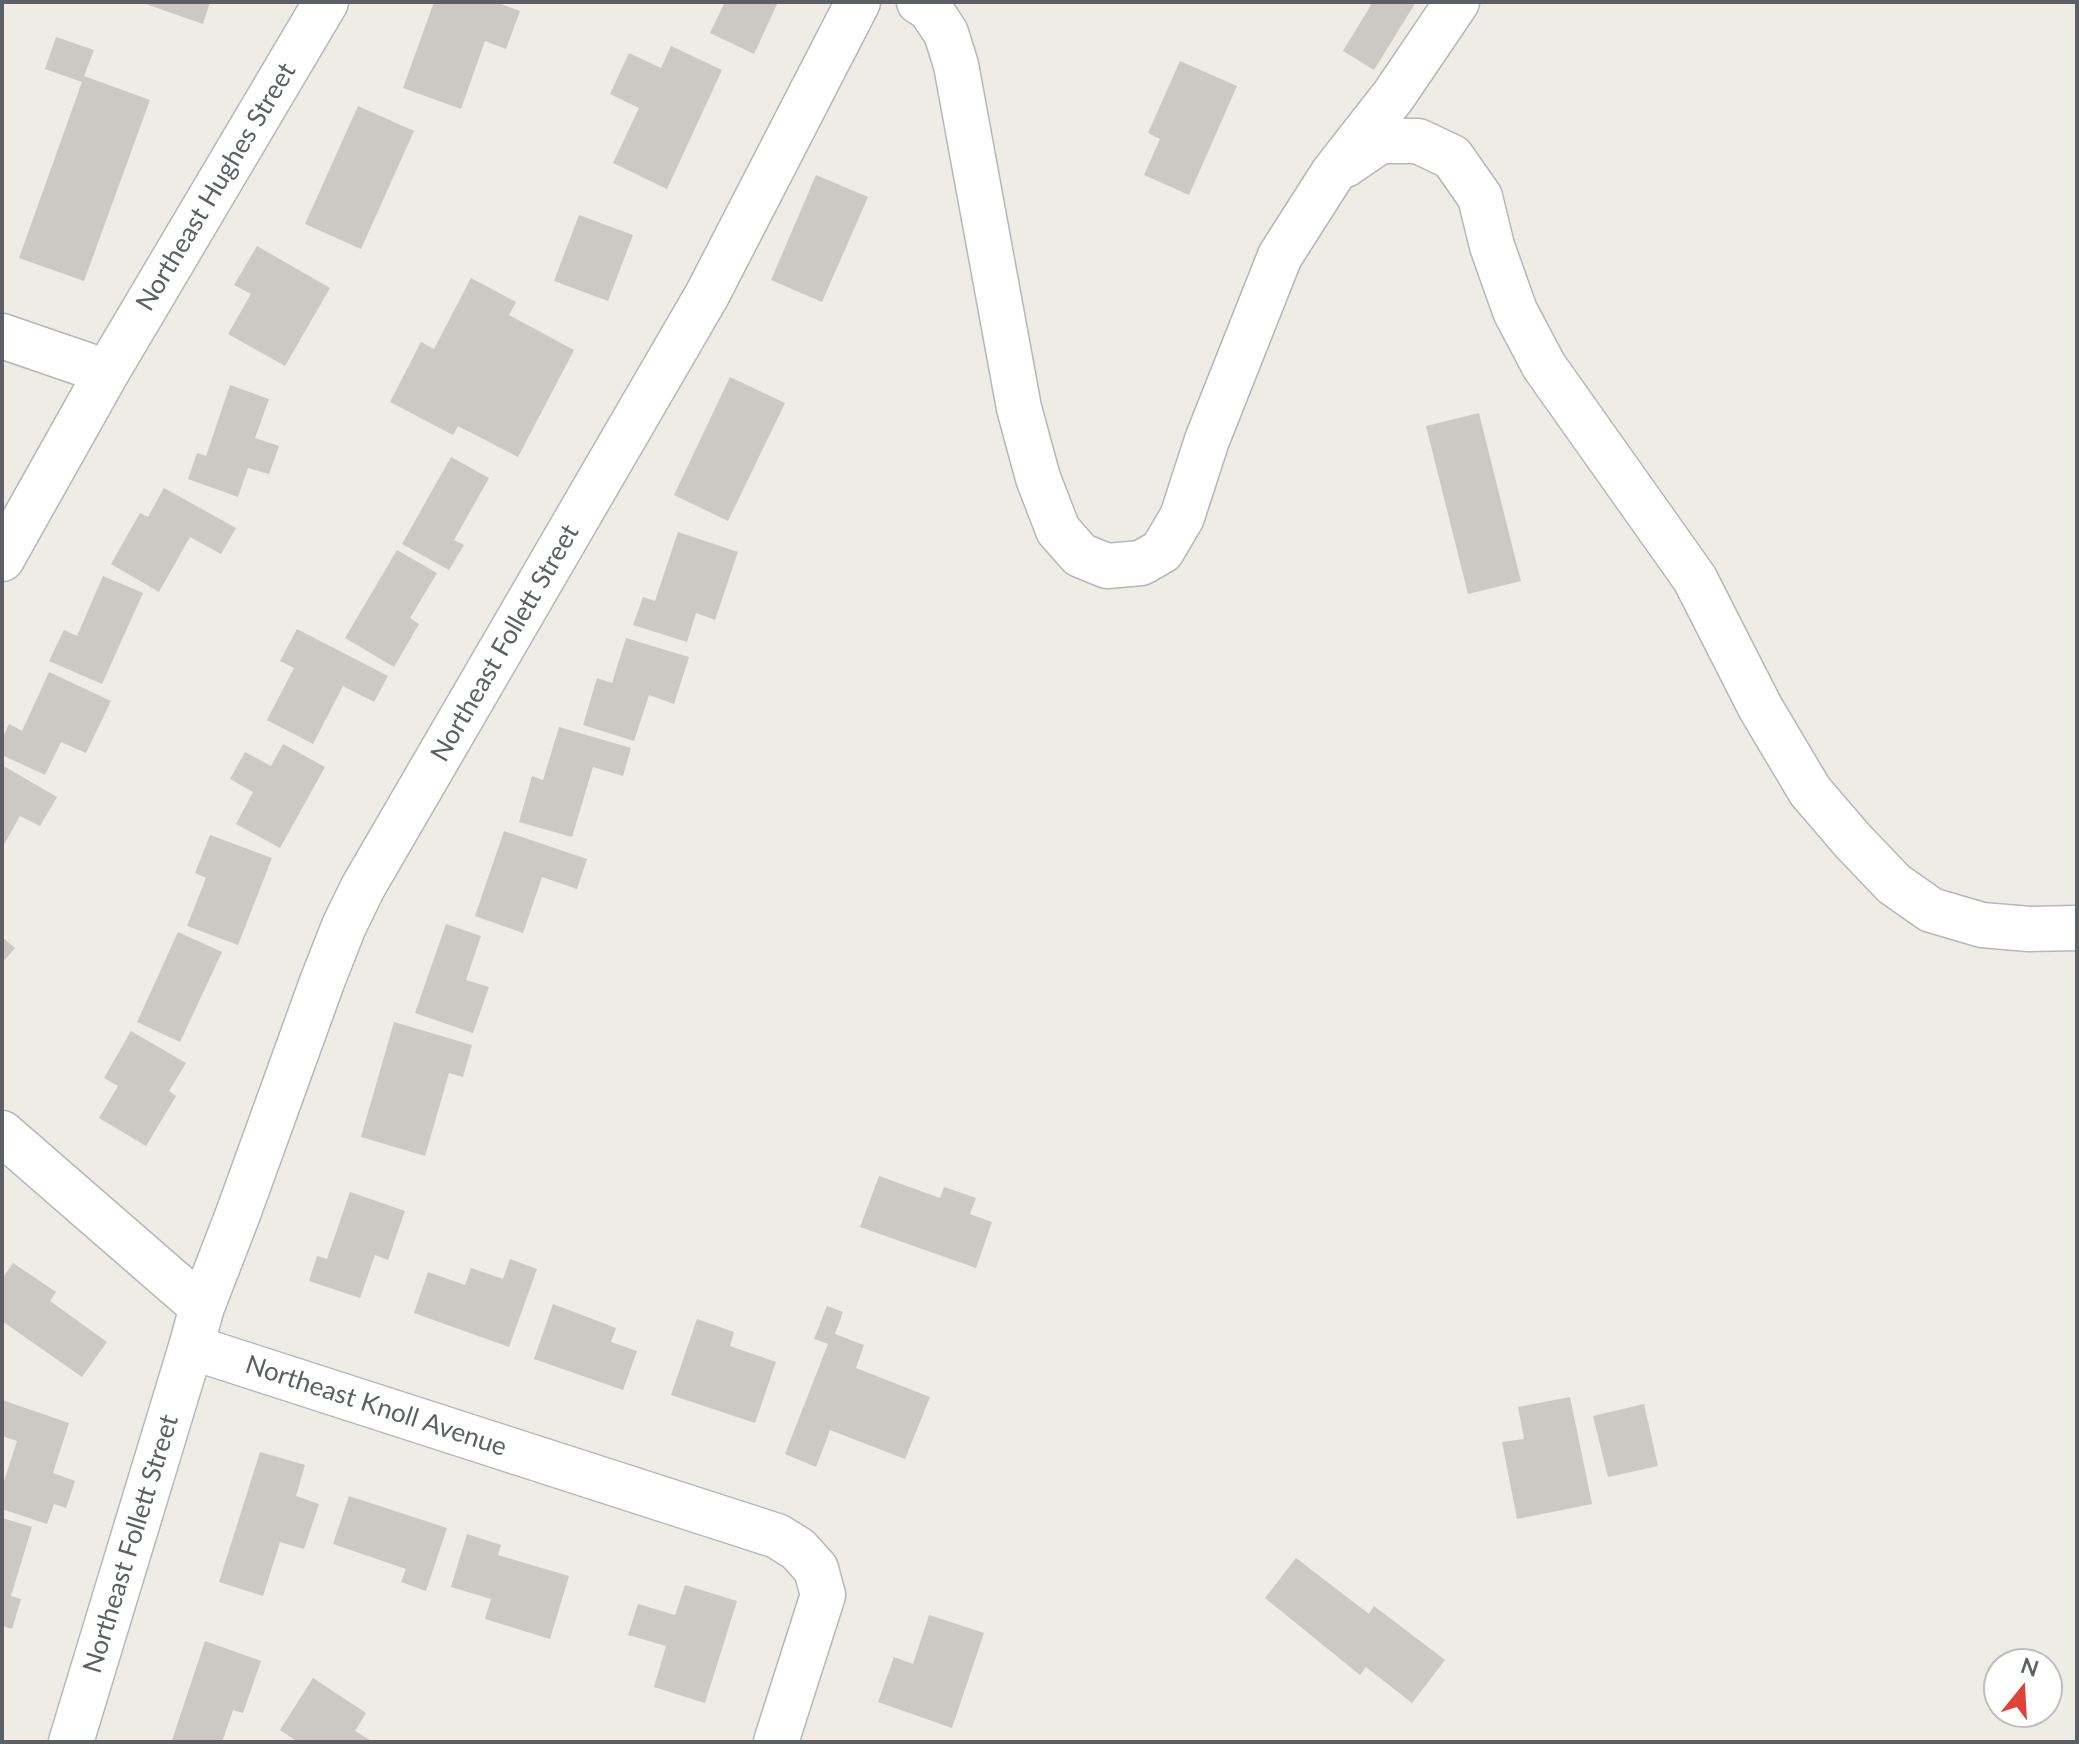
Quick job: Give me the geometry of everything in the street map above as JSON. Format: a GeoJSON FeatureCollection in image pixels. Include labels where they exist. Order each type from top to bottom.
{"type":"FeatureCollection","features":[{"type":"Feature","properties":{"kind":"street","name":"Northeast Hughes Street"},"geometry":{"type":"LineString","coordinates":[[2,559],[107,372],[326,2]]}},
{"type":"Feature","properties":{"kind":"street","name":"Northeast Follett Street"},"geometry":{"type":"LineString","coordinates":[[71,1742],[196,1327],[344,926],[363,887],[707,295],[858,2]]}},
{"type":"Feature","properties":{"kind":"street"},"geometry":{"type":"LineString","coordinates":[[919,2],[930,9],[946,33],[956,65],[1019,408],[1038,478],[1058,530],[1080,555],[1107,566],[1141,563],[1162,551],[1182,517],[1207,440],[1280,256],[1333,173],[1394,95],[1457,2]]}},
{"type":"Feature","properties":{"kind":"street"},"geometry":{"type":"LineString","coordinates":[[1333,173],[1380,141],[1418,141],[1452,157],[1480,197],[1492,246],[1515,311],[1544,366],[1695,579],[1760,707],[1810,791],[1894,884],[1931,910],[1982,925],[2029,929],[2077,928]]}},
{"type":"Feature","properties":{"kind":"street"},"geometry":{"type":"LineString","coordinates":[[2,336],[107,372]]}},
{"type":"Feature","properties":{"kind":"street","name":"Northeast Knoll Avenue"},"geometry":{"type":"LineString","coordinates":[[2,1133],[196,1327],[777,1536],[798,1549],[816,1569],[823,1595],[776,1742]]}},
{"type":"Feature","properties":{"kind":"building"},"geometry":{"type":"Polygon","coordinates":[[[140,2],[210,2],[203,24],[140,2]]]}},
{"type":"Feature","properties":{"kind":"building"},"geometry":{"type":"Polygon","coordinates":[[[434,2],[495,2],[520,11],[506,49],[485,41],[461,109],[403,88],[434,2]]]}},
{"type":"Feature","properties":{"kind":"building"},"geometry":{"type":"Polygon","coordinates":[[[725,2],[778,2],[754,54],[710,33],[725,2]]]}},
{"type":"Feature","properties":{"kind":"building"},"geometry":{"type":"Polygon","coordinates":[[[1366,2],[1416,2],[1374,70],[1343,51],[1371,5],[1366,2]]]}},
{"type":"Feature","properties":{"kind":"building"},"geometry":{"type":"Polygon","coordinates":[[[56,37],[94,50],[84,76],[150,100],[84,281],[19,258],[82,82],[45,69],[56,37]]]}},
{"type":"Feature","properties":{"kind":"building"},"geometry":{"type":"Polygon","coordinates":[[[671,46],[722,70],[667,189],[613,163],[639,108],[610,94],[629,53],[661,68],[671,46]]]}},
{"type":"Feature","properties":{"kind":"building"},"geometry":{"type":"Polygon","coordinates":[[[1180,61],[1237,86],[1189,195],[1144,175],[1160,139],[1148,133],[1180,61]]]}},
{"type":"Feature","properties":{"kind":"building"},"geometry":{"type":"Polygon","coordinates":[[[358,106],[414,131],[361,249],[305,224],[358,106]]]}},
{"type":"Feature","properties":{"kind":"building"},"geometry":{"type":"Polygon","coordinates":[[[816,175],[868,197],[822,302],[771,280],[816,175]]]}},
{"type":"Feature","properties":{"kind":"building"},"geometry":{"type":"Polygon","coordinates":[[[579,215],[633,235],[608,301],[554,281],[579,215]]]}},
{"type":"Feature","properties":{"kind":"building"},"geometry":{"type":"Polygon","coordinates":[[[257,246],[330,288],[285,366],[228,334],[251,294],[234,285],[257,246]]]}},
{"type":"Feature","properties":{"kind":"building"},"geometry":{"type":"Polygon","coordinates":[[[471,278],[516,302],[509,315],[574,350],[518,457],[458,426],[453,435],[390,402],[421,342],[434,349],[471,278]]]}},
{"type":"Feature","properties":{"kind":"building"},"geometry":{"type":"Polygon","coordinates":[[[730,377],[785,403],[728,521],[674,495],[730,377]]]}},
{"type":"Feature","properties":{"kind":"building"},"geometry":{"type":"Polygon","coordinates":[[[230,385],[269,399],[255,438],[279,446],[269,474],[248,468],[238,497],[188,479],[197,453],[206,456],[230,385]]]}},
{"type":"Feature","properties":{"kind":"building"},"geometry":{"type":"Polygon","coordinates":[[[1479,413],[1521,581],[1468,594],[1426,426],[1479,413]]]}},
{"type":"Feature","properties":{"kind":"building"},"geometry":{"type":"Polygon","coordinates":[[[451,457],[489,478],[454,540],[464,545],[449,570],[402,544],[451,457]]]}},
{"type":"Feature","properties":{"kind":"building"},"geometry":{"type":"Polygon","coordinates":[[[164,488],[236,528],[221,554],[190,537],[159,592],[111,564],[140,513],[148,517],[164,488]]]}},
{"type":"Feature","properties":{"kind":"building"},"geometry":{"type":"Polygon","coordinates":[[[678,532],[738,552],[715,620],[696,613],[687,642],[633,625],[643,597],[655,601],[678,532]]]}},
{"type":"Feature","properties":{"kind":"building"},"geometry":{"type":"Polygon","coordinates":[[[397,550],[437,573],[410,618],[419,624],[394,667],[345,638],[397,550]]]}},
{"type":"Feature","properties":{"kind":"building"},"geometry":{"type":"Polygon","coordinates":[[[103,576],[143,593],[102,684],[49,661],[64,630],[77,636],[103,576]]]}},
{"type":"Feature","properties":{"kind":"building"},"geometry":{"type":"Polygon","coordinates":[[[297,629],[388,676],[374,702],[343,686],[313,744],[267,720],[294,668],[280,661],[297,629]]]}},
{"type":"Feature","properties":{"kind":"building"},"geometry":{"type":"Polygon","coordinates":[[[626,638],[689,657],[674,704],[649,695],[634,741],[583,725],[597,678],[612,683],[626,638]]]}},
{"type":"Feature","properties":{"kind":"building"},"geometry":{"type":"Polygon","coordinates":[[[49,672],[111,701],[86,753],[61,742],[45,775],[2,755],[2,739],[9,724],[22,731],[49,672]]]}},
{"type":"Feature","properties":{"kind":"building"},"geometry":{"type":"Polygon","coordinates":[[[559,727],[631,748],[623,776],[593,767],[572,837],[519,822],[532,776],[543,780],[559,727]]]}},
{"type":"Feature","properties":{"kind":"building"},"geometry":{"type":"Polygon","coordinates":[[[283,744],[325,767],[280,848],[236,824],[253,792],[230,779],[245,752],[271,766],[283,744]]]}},
{"type":"Feature","properties":{"kind":"building"},"geometry":{"type":"Polygon","coordinates":[[[2,765],[57,797],[40,826],[20,816],[2,848],[2,765]]]}},
{"type":"Feature","properties":{"kind":"building"},"geometry":{"type":"Polygon","coordinates":[[[504,831],[587,859],[577,889],[542,877],[523,933],[475,916],[504,831]]]}},
{"type":"Feature","properties":{"kind":"building"},"geometry":{"type":"Polygon","coordinates":[[[210,835],[272,858],[238,945],[187,926],[206,878],[195,873],[210,835]]]}},
{"type":"Feature","properties":{"kind":"building"},"geometry":{"type":"Polygon","coordinates":[[[446,924],[481,936],[466,980],[489,987],[473,1033],[415,1013],[446,924]]]}},
{"type":"Feature","properties":{"kind":"building"},"geometry":{"type":"Polygon","coordinates":[[[178,932],[222,952],[180,1042],[137,1022],[178,932]]]}},
{"type":"Feature","properties":{"kind":"building"},"geometry":{"type":"Polygon","coordinates":[[[2,937],[15,948],[2,963],[2,937]]]}},
{"type":"Feature","properties":{"kind":"building"},"geometry":{"type":"Polygon","coordinates":[[[394,1022],[472,1045],[463,1077],[449,1073],[425,1156],[361,1137],[394,1022]]]}},
{"type":"Feature","properties":{"kind":"building"},"geometry":{"type":"Polygon","coordinates":[[[131,1031],[186,1063],[169,1091],[176,1096],[146,1146],[99,1118],[118,1086],[104,1078],[131,1031]]]}},
{"type":"Feature","properties":{"kind":"building"},"geometry":{"type":"Polygon","coordinates":[[[879,1176],[940,1198],[944,1187],[976,1198],[970,1214],[992,1222],[976,1268],[860,1227],[879,1176]]]}},
{"type":"Feature","properties":{"kind":"building"},"geometry":{"type":"Polygon","coordinates":[[[350,1192],[405,1211],[388,1260],[375,1255],[360,1298],[309,1281],[317,1256],[327,1259],[350,1192]]]}},
{"type":"Feature","properties":{"kind":"building"},"geometry":{"type":"Polygon","coordinates":[[[510,1259],[537,1269],[509,1347],[414,1313],[428,1272],[465,1285],[471,1268],[503,1279],[510,1259]]]}},
{"type":"Feature","properties":{"kind":"building"},"geometry":{"type":"Polygon","coordinates":[[[13,1263],[56,1292],[50,1301],[107,1342],[82,1377],[2,1321],[2,1279],[13,1263]]]}},
{"type":"Feature","properties":{"kind":"building"},"geometry":{"type":"Polygon","coordinates":[[[553,1304],[616,1328],[611,1342],[637,1351],[623,1390],[534,1359],[553,1304]]]}},
{"type":"Feature","properties":{"kind":"building"},"geometry":{"type":"Polygon","coordinates":[[[827,1306],[843,1312],[835,1334],[864,1345],[856,1368],[930,1397],[905,1459],[830,1430],[816,1467],[785,1454],[828,1344],[814,1339],[827,1306]]]}},
{"type":"Feature","properties":{"kind":"building"},"geometry":{"type":"Polygon","coordinates":[[[697,1319],[734,1332],[730,1346],[776,1362],[755,1423],[671,1395],[697,1319]]]}},
{"type":"Feature","properties":{"kind":"building"},"geometry":{"type":"Polygon","coordinates":[[[1570,1397],[1592,1504],[1517,1519],[1502,1442],[1524,1439],[1518,1407],[1570,1397]]]}},
{"type":"Feature","properties":{"kind":"building"},"geometry":{"type":"Polygon","coordinates":[[[2,1400],[69,1423],[53,1473],[75,1481],[66,1508],[54,1504],[47,1524],[2,1509],[2,1487],[17,1441],[2,1436],[2,1400]]]}},
{"type":"Feature","properties":{"kind":"building"},"geometry":{"type":"Polygon","coordinates":[[[1644,1404],[1658,1466],[1608,1477],[1593,1416],[1644,1404]]]}},
{"type":"Feature","properties":{"kind":"building"},"geometry":{"type":"Polygon","coordinates":[[[260,1452],[305,1465],[296,1496],[319,1504],[304,1549],[280,1542],[263,1596],[219,1582],[260,1452]]]}},
{"type":"Feature","properties":{"kind":"building"},"geometry":{"type":"Polygon","coordinates":[[[349,1496],[447,1528],[426,1591],[401,1582],[406,1569],[333,1544],[349,1496]]]}},
{"type":"Feature","properties":{"kind":"building"},"geometry":{"type":"Polygon","coordinates":[[[2,1518],[32,1527],[11,1596],[21,1599],[12,1629],[2,1626],[2,1518]]]}},
{"type":"Feature","properties":{"kind":"building"},"geometry":{"type":"Polygon","coordinates":[[[467,1534],[501,1545],[498,1555],[569,1576],[550,1639],[485,1619],[491,1599],[451,1587],[467,1534]]]}},
{"type":"Feature","properties":{"kind":"building"},"geometry":{"type":"Polygon","coordinates":[[[1296,1558],[1369,1614],[1374,1606],[1445,1660],[1412,1703],[1366,1667],[1360,1675],[1265,1598],[1296,1558]]]}},
{"type":"Feature","properties":{"kind":"building"},"geometry":{"type":"Polygon","coordinates":[[[685,1585],[737,1601],[705,1703],[654,1687],[666,1646],[628,1635],[638,1604],[675,1615],[685,1585]]]}},
{"type":"Feature","properties":{"kind":"building"},"geometry":{"type":"Polygon","coordinates":[[[929,1615],[984,1633],[952,1728],[878,1702],[894,1657],[913,1664],[929,1615]]]}},
{"type":"Feature","properties":{"kind":"building"},"geometry":{"type":"Polygon","coordinates":[[[205,1641],[261,1661],[243,1713],[233,1710],[222,1742],[177,1742],[172,1740],[205,1641]]]}},
{"type":"Feature","properties":{"kind":"building"},"geometry":{"type":"Polygon","coordinates":[[[313,1678],[366,1713],[355,1731],[373,1742],[298,1742],[280,1730],[313,1678]]]}}]}
